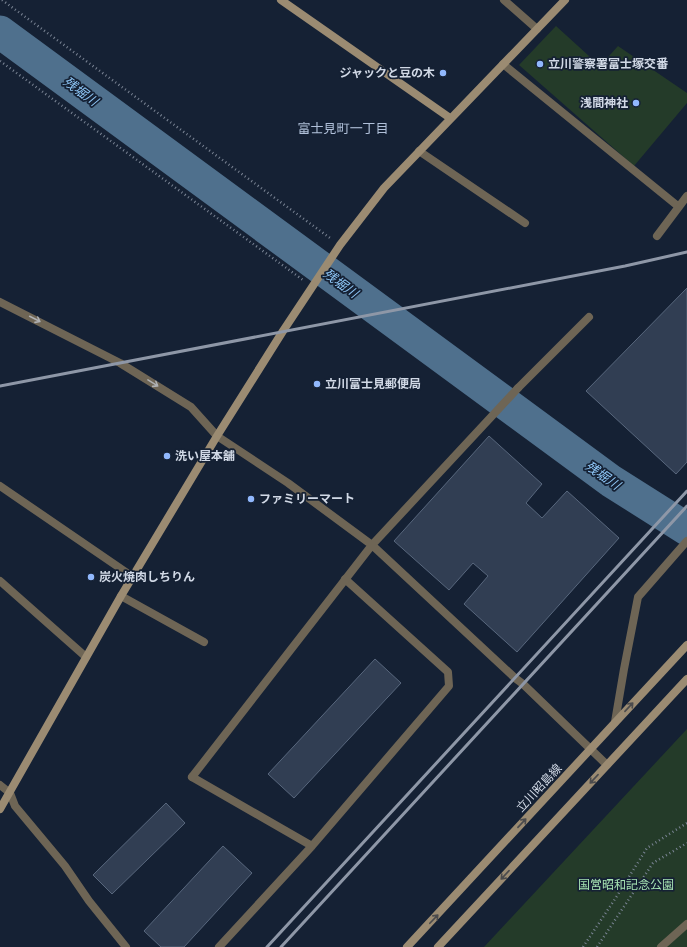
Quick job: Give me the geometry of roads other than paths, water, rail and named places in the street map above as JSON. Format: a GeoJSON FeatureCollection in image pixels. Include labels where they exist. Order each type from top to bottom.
{"type":"FeatureCollection","features":[{"type":"Feature","properties":{"kind":"main road"},"geometry":{"type":"LineString","coordinates":[[281,0],[450,118]]}},
{"type":"Feature","properties":{"kind":"main road"},"geometry":{"type":"LineString","coordinates":[[0,809],[121,596],[217,436],[340,245],[384,188],[565,0]]}},
{"type":"Feature","properties":{"kind":"main road","name":"立川昭島線"},"geometry":{"type":"LineString","coordinates":[[407,947],[687,645]]}},
{"type":"Feature","properties":{"kind":"main road"},"geometry":{"type":"LineString","coordinates":[[438,947],[687,679]]}},
{"type":"Feature","properties":{"kind":"street"},"geometry":{"type":"LineString","coordinates":[[504,0],[537,29]]}},
{"type":"Feature","properties":{"kind":"street"},"geometry":{"type":"LineString","coordinates":[[503,64],[678,207]]}},
{"type":"Feature","properties":{"kind":"street"},"geometry":{"type":"LineString","coordinates":[[419,151],[524,223]]}},
{"type":"Feature","properties":{"kind":"street"},"geometry":{"type":"LineString","coordinates":[[657,236],[687,196]]}},
{"type":"Feature","properties":{"kind":"street"},"geometry":{"type":"LineString","coordinates":[[0,302],[120,363],[191,407],[217,436],[288,483],[372,544],[523,684],[607,765]]}},
{"type":"Feature","properties":{"kind":"street"},"geometry":{"type":"LineString","coordinates":[[312,846],[192,777],[372,544],[518,388],[589,317]]}},
{"type":"Feature","properties":{"kind":"street"},"geometry":{"type":"LineString","coordinates":[[0,486],[133,577]]}},
{"type":"Feature","properties":{"kind":"street"},"geometry":{"type":"LineString","coordinates":[[616,722],[624,669],[638,597],[687,541]]}},
{"type":"Feature","properties":{"kind":"street"},"geometry":{"type":"LineString","coordinates":[[219,947],[312,846],[449,686],[448,672],[345,579]]}},
{"type":"Feature","properties":{"kind":"street"},"geometry":{"type":"LineString","coordinates":[[0,581],[86,657]]}},
{"type":"Feature","properties":{"kind":"street"},"geometry":{"type":"LineString","coordinates":[[121,596],[204,642]]}},
{"type":"Feature","properties":{"kind":"street"},"geometry":{"type":"LineString","coordinates":[[0,785],[10,793],[15,806],[65,866],[126,947]]}},
{"type":"Feature","properties":{"kind":"street"},"geometry":{"type":"LineString","coordinates":[[661,947],[687,924]]}},
{"type":"Feature","properties":{"kind":"waterway","name":"残堀川"},"geometry":{"type":"LineString","coordinates":[[0,32],[611,481],[687,529]]}},
{"type":"Feature","properties":{"kind":"railway"},"geometry":{"type":"LineString","coordinates":[[0,386],[625,266],[687,252]]}},
{"type":"Feature","properties":{"kind":"railway"},"geometry":{"type":"LineString","coordinates":[[267,947],[687,491]]}},
{"type":"Feature","properties":{"kind":"railway"},"geometry":{"type":"LineString","coordinates":[[281,947],[687,506]]}},
{"type":"Feature","properties":{"kind":"place","name":"立川警察署富士塚交番"},"geometry":{"type":"Point","coordinates":[540,64]}},
{"type":"Feature","properties":{"kind":"place","name":"ジャックと豆の木"},"geometry":{"type":"Point","coordinates":[443,73]}},
{"type":"Feature","properties":{"kind":"place","name":"浅間神社"},"geometry":{"type":"Point","coordinates":[636,103]}},
{"type":"Feature","properties":{"kind":"place","name":"立川富士見郵便局"},"geometry":{"type":"Point","coordinates":[317,384]}},
{"type":"Feature","properties":{"kind":"place","name":"洗い屋本舗"},"geometry":{"type":"Point","coordinates":[167,456]}},
{"type":"Feature","properties":{"kind":"place","name":"ファミリーマート"},"geometry":{"type":"Point","coordinates":[251,499]}},
{"type":"Feature","properties":{"kind":"place","name":"炭火焼肉しちりん"},"geometry":{"type":"Point","coordinates":[91,577]}},
{"type":"Feature","properties":{"kind":"district","name":"富士見町一丁目"},"geometry":{"type":"Point","coordinates":[343,128]}},
{"type":"Feature","properties":{"kind":"park label","name":"国営昭和記念公園"},"geometry":{"type":"Point","coordinates":[626,885]}}]}
